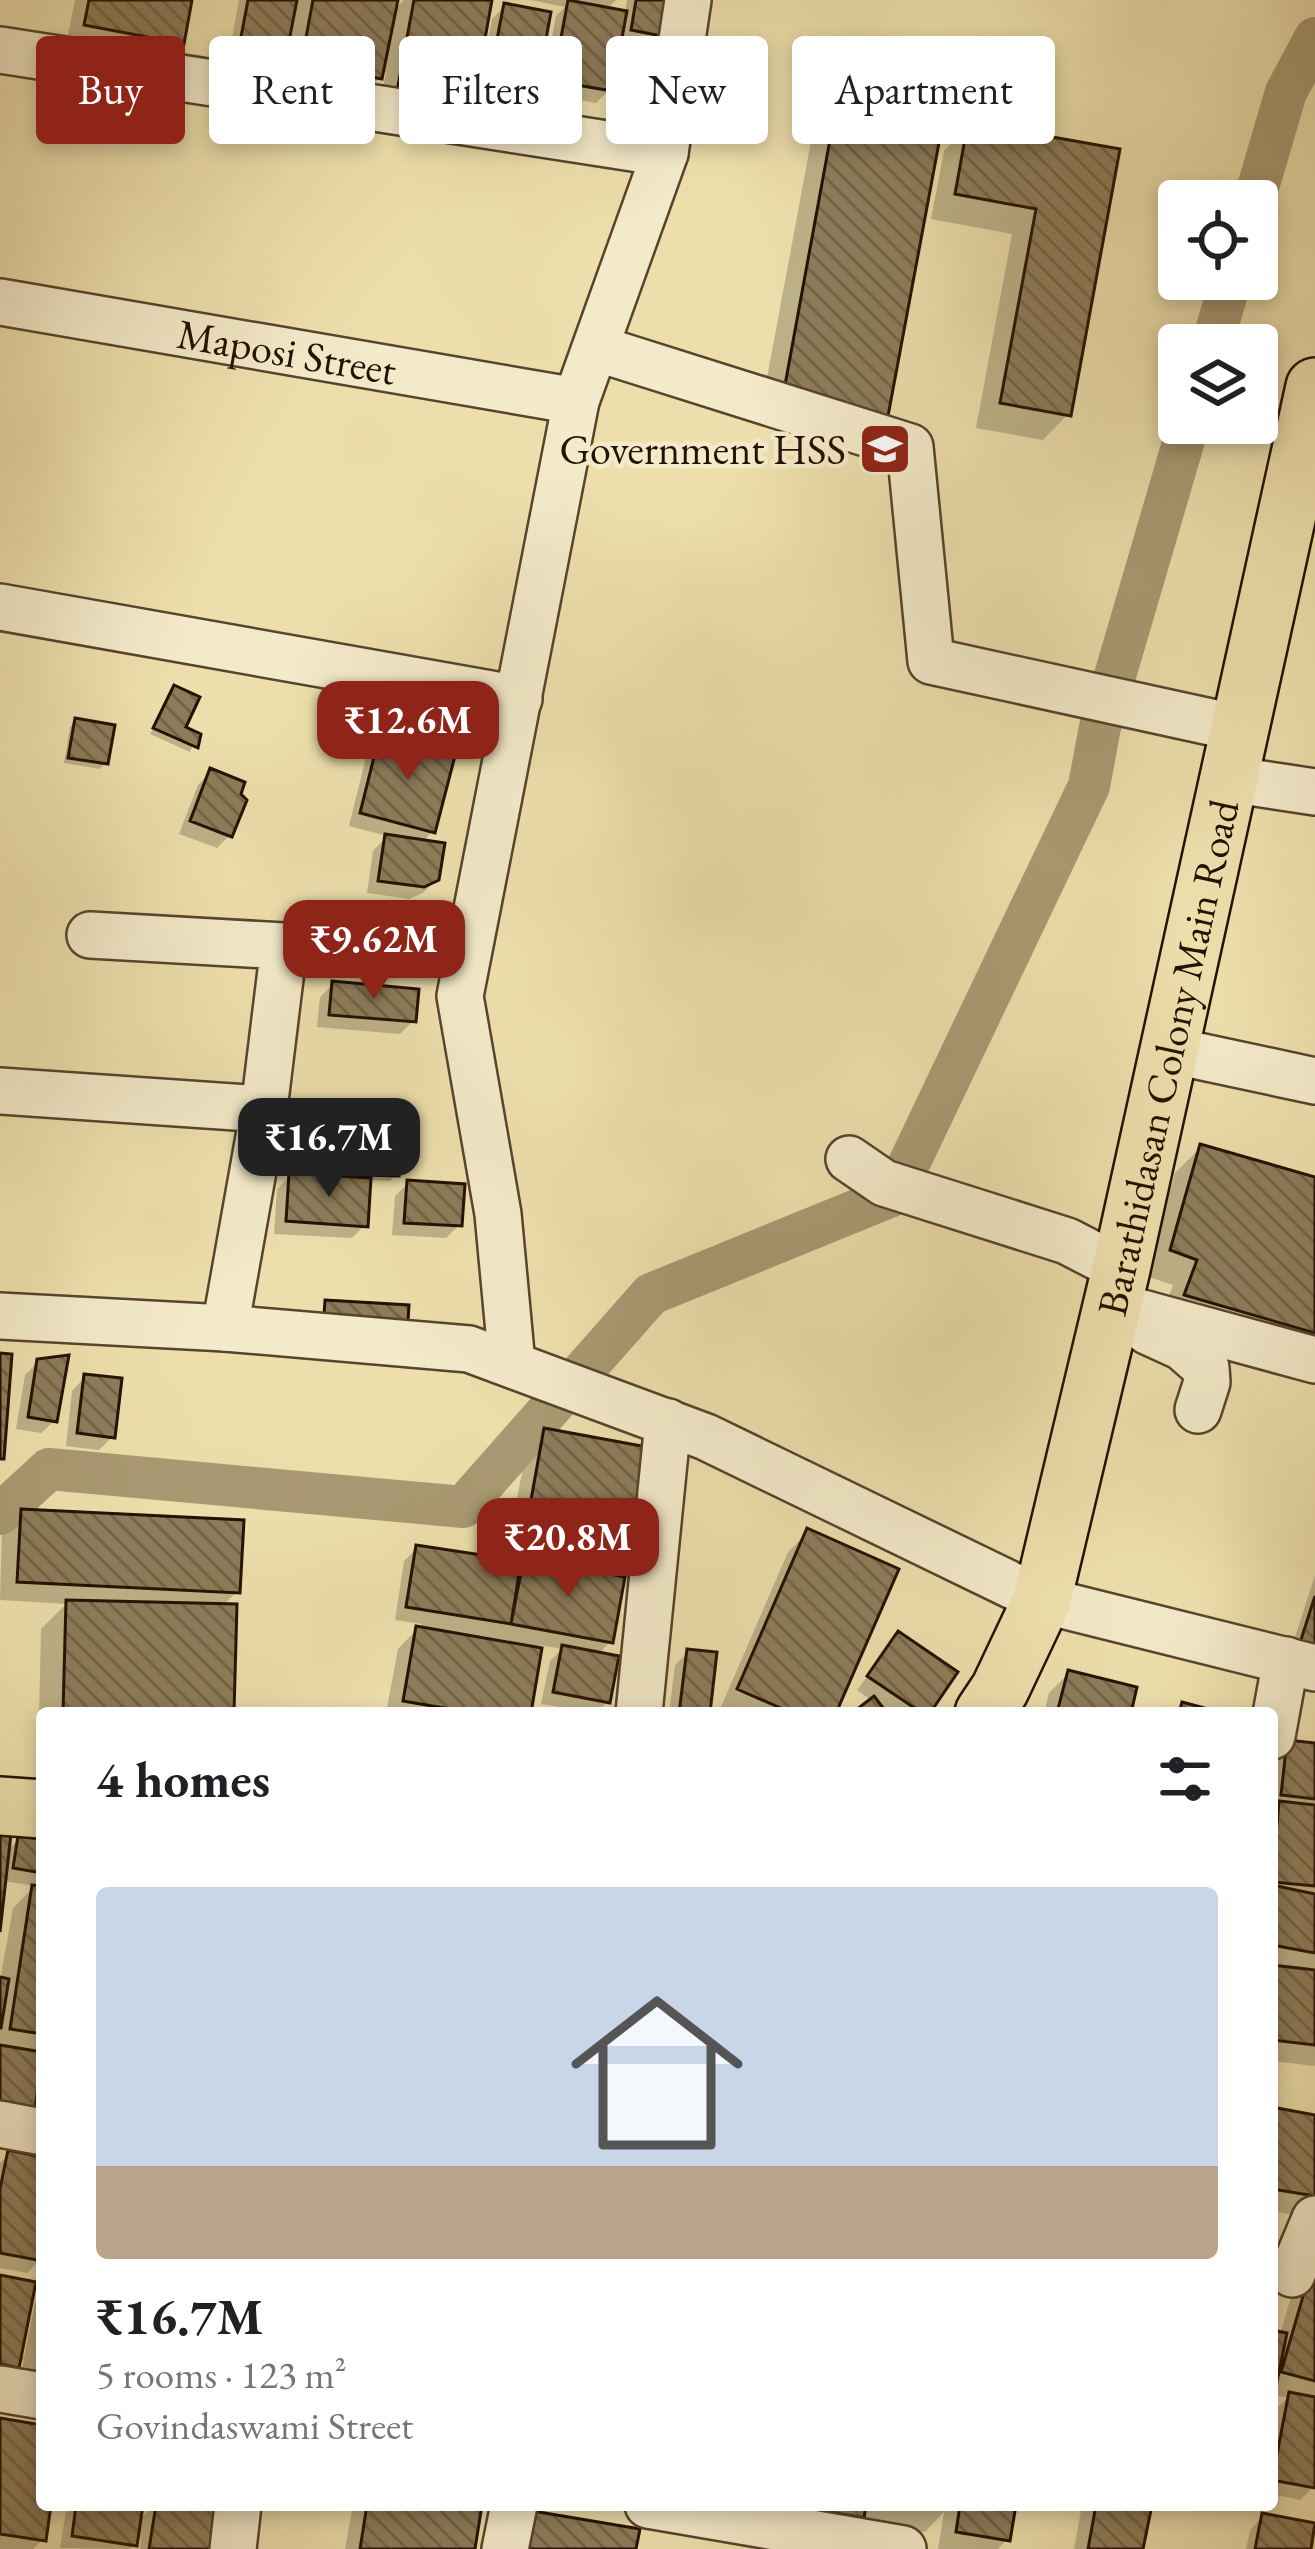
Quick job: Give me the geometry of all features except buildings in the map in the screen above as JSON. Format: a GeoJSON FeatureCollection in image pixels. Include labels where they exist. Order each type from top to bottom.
{"type":"FeatureCollection","features":[{"type":"Feature","properties":{"kind":"main road","name":"Barathidasan Colony Main Road"},"geometry":{"type":"LineString","coordinates":[[988,1707],[1042,1600],[1170,1050],[1222,743],[1312,411]]}},
{"type":"Feature","properties":{"kind":"main road"},"geometry":{"type":"LineString","coordinates":[[0,1806],[36,1809]]}},
{"type":"Feature","properties":{"kind":"street"},"geometry":{"type":"LineString","coordinates":[[512,1364],[498,1214],[460,996],[577,401],[665,153],[688,0]]}},
{"type":"Feature","properties":{"kind":"street"},"geometry":{"type":"LineString","coordinates":[[0,50],[665,153]]}},
{"type":"Feature","properties":{"kind":"street","name":"Maposi Street"},"geometry":{"type":"LineString","coordinates":[[0,302],[577,401]]}},
{"type":"Feature","properties":{"kind":"street"},"geometry":{"type":"LineString","coordinates":[[596,348],[910,447],[931,661],[1083,694],[1222,743],[1315,792]]}},
{"type":"Feature","properties":{"kind":"street"},"geometry":{"type":"LineString","coordinates":[[0,607],[519,699]]}},
{"type":"Feature","properties":{"kind":"street"},"geometry":{"type":"LineString","coordinates":[[90,935],[284,946],[264,1108],[225,1328]]}},
{"type":"Feature","properties":{"kind":"street"},"geometry":{"type":"LineString","coordinates":[[1170,1050],[1315,1081]]}},
{"type":"Feature","properties":{"kind":"street"},"geometry":{"type":"LineString","coordinates":[[0,1091],[264,1108]]}},
{"type":"Feature","properties":{"kind":"street"},"geometry":{"type":"LineString","coordinates":[[849,1159],[884,1183],[1067,1241],[1114,1298],[1206,1368],[1207,1382],[1198,1410]]}},
{"type":"Feature","properties":{"kind":"street"},"geometry":{"type":"LineString","coordinates":[[1114,1298],[1315,1360]]}},
{"type":"Feature","properties":{"kind":"street"},"geometry":{"type":"LineString","coordinates":[[0,1316],[225,1328],[469,1349],[706,1437],[1042,1600],[1300,1664],[1278,1721]]}},
{"type":"Feature","properties":{"kind":"street"},"geometry":{"type":"LineString","coordinates":[[640,1707],[668,1422]]}},
{"type":"Feature","properties":{"kind":"street"},"geometry":{"type":"LineString","coordinates":[[0,2124],[36,2131]]}},
{"type":"Feature","properties":{"kind":"street"},"geometry":{"type":"LineString","coordinates":[[1292,2274],[1315,2219]]}},
{"type":"Feature","properties":{"kind":"street"},"geometry":{"type":"LineString","coordinates":[[0,2390],[36,2395]]}},
{"type":"Feature","properties":{"kind":"street"},"geometry":{"type":"LineString","coordinates":[[233,2549],[237,2511]]}},
{"type":"Feature","properties":{"kind":"street"},"geometry":{"type":"LineString","coordinates":[[506,2549],[513,2511]]}},
{"type":"Feature","properties":{"kind":"street"},"geometry":{"type":"LineString","coordinates":[[673,2511],[787,2539],[904,2549]]}},
{"type":"Feature","properties":{"kind":"waterway"},"geometry":{"type":"LineString","coordinates":[[1260,180],[1286,92],[1315,38]]}},
{"type":"Feature","properties":{"kind":"waterway"},"geometry":{"type":"LineString","coordinates":[[1218,324],[1225,300]]}},
{"type":"Feature","properties":{"kind":"waterway"},"geometry":{"type":"LineString","coordinates":[[0,1514],[49,1469],[463,1507],[651,1294],[894,1195],[1089,786],[1100,727],[1183,444]]}},
{"type":"Feature","properties":{"kind":"place","name":"Government HSS"},"geometry":{"type":"Point","coordinates":[885,449]}}]}
